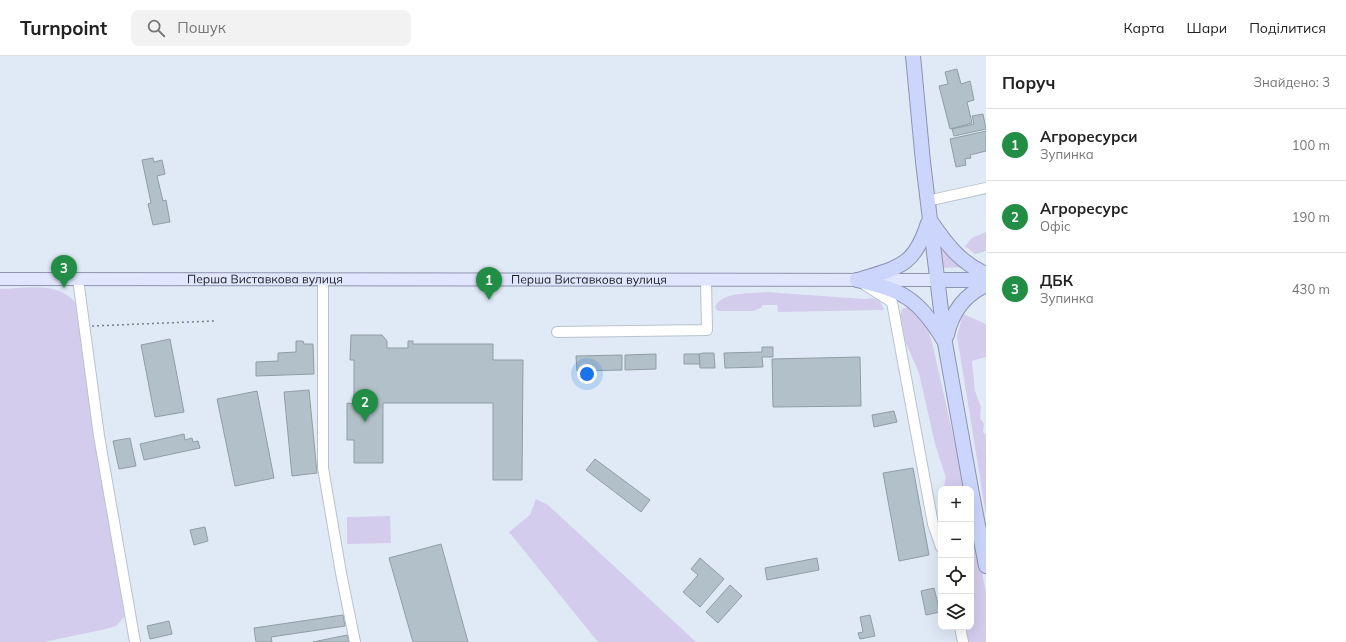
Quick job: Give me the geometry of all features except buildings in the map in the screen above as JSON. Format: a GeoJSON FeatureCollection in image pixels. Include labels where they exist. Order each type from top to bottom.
{"type":"FeatureCollection","features":[{"type":"Feature","properties":{"kind":"highway"},"geometry":{"type":"LineString","coordinates":[[913,56],[927,200],[945,343],[970,486]]}},
{"type":"Feature","properties":{"kind":"highway"},"geometry":{"type":"LineString","coordinates":[[930,219],[955,255],[969,265],[986,274]]}},
{"type":"Feature","properties":{"kind":"highway"},"geometry":{"type":"LineString","coordinates":[[856,280],[890,270],[905,262],[917,251],[930,219]]}},
{"type":"Feature","properties":{"kind":"highway"},"geometry":{"type":"LineString","coordinates":[[856,280],[884,286],[909,297],[929,316],[945,343]]}},
{"type":"Feature","properties":{"kind":"highway","name":"Перша Виставкова вулиця"},"geometry":{"type":"LineString","coordinates":[[937,280],[986,280]]}},
{"type":"Feature","properties":{"kind":"highway"},"geometry":{"type":"LineString","coordinates":[[945,343],[950,322],[957,307],[977,289],[986,286]]}},
{"type":"Feature","properties":{"kind":"highway"},"geometry":{"type":"LineString","coordinates":[[974,504],[986,566]]}},
{"type":"Feature","properties":{"kind":"main road","name":"Перша Виставкова вулиця"},"geometry":{"type":"LineString","coordinates":[[0,279],[937,280]]}},
{"type":"Feature","properties":{"kind":"street"},"geometry":{"type":"LineString","coordinates":[[927,200],[986,188]]}},
{"type":"Feature","properties":{"kind":"street"},"geometry":{"type":"LineString","coordinates":[[78,279],[99,436],[135,642]]}},
{"type":"Feature","properties":{"kind":"street"},"geometry":{"type":"LineString","coordinates":[[323,280],[323,468],[341,573],[355,642]]}},
{"type":"Feature","properties":{"kind":"street"},"geometry":{"type":"LineString","coordinates":[[557,332],[707,330],[706,280]]}},
{"type":"Feature","properties":{"kind":"street"},"geometry":{"type":"LineString","coordinates":[[856,280],[892,302],[933,524],[938,538]]}},
{"type":"Feature","properties":{"kind":"street"},"geometry":{"type":"LineString","coordinates":[[961,630],[963,642]]}},
{"type":"Feature","properties":{"kind":"path"},"geometry":{"type":"LineString","coordinates":[[84,326],[214,321]]}},
{"type":"Feature","properties":{"kind":"shaded area"},"geometry":{"type":"Polygon","coordinates":[[[986,232],[986,251],[975,254],[965,246],[972,238],[986,232]]]}},
{"type":"Feature","properties":{"kind":"shaded area"},"geometry":{"type":"Polygon","coordinates":[[[941,251],[943,251],[964,267],[943,268],[941,251]]]}},
{"type":"Feature","properties":{"kind":"shaded area"},"geometry":{"type":"Polygon","coordinates":[[[32,287],[54,289],[71,298],[78,307],[126,615],[116,626],[44,642],[0,642],[0,289],[32,287]]]}},
{"type":"Feature","properties":{"kind":"shaded area"},"geometry":{"type":"Polygon","coordinates":[[[765,292],[865,299],[872,298],[880,301],[884,310],[778,312],[777,305],[762,305],[761,308],[753,311],[718,311],[715,308],[718,303],[729,296],[744,293],[765,292]]]}},
{"type":"Feature","properties":{"kind":"shaded area"},"geometry":{"type":"Polygon","coordinates":[[[908,307],[917,312],[926,327],[932,342],[964,486],[944,486],[946,478],[935,444],[919,373],[905,341],[900,316],[902,309],[908,307]]]}},
{"type":"Feature","properties":{"kind":"shaded area"},"geometry":{"type":"Polygon","coordinates":[[[963,314],[986,324],[986,357],[972,361],[975,391],[981,407],[980,418],[984,424],[983,432],[986,435],[986,515],[957,336],[963,314]]]}},
{"type":"Feature","properties":{"kind":"shaded area"},"geometry":{"type":"Polygon","coordinates":[[[536,499],[548,505],[696,642],[598,642],[509,532],[530,515],[536,499]]]}},
{"type":"Feature","properties":{"kind":"shaded area"},"geometry":{"type":"Polygon","coordinates":[[[390,516],[391,543],[347,544],[347,517],[390,516]]]}},
{"type":"Feature","properties":{"kind":"shaded area"},"geometry":{"type":"Polygon","coordinates":[[[974,534],[986,592],[986,642],[968,642],[965,630],[974,630],[974,534]]]}},
{"type":"Feature","properties":{"kind":"place","name":"ДБК"},"geometry":{"type":"Point","coordinates":[64,288]}},
{"type":"Feature","properties":{"kind":"place","name":"Агроресурси"},"geometry":{"type":"Point","coordinates":[489,300]}},
{"type":"Feature","properties":{"kind":"place","name":"Агроресурс"},"geometry":{"type":"Point","coordinates":[365,422]}}]}
